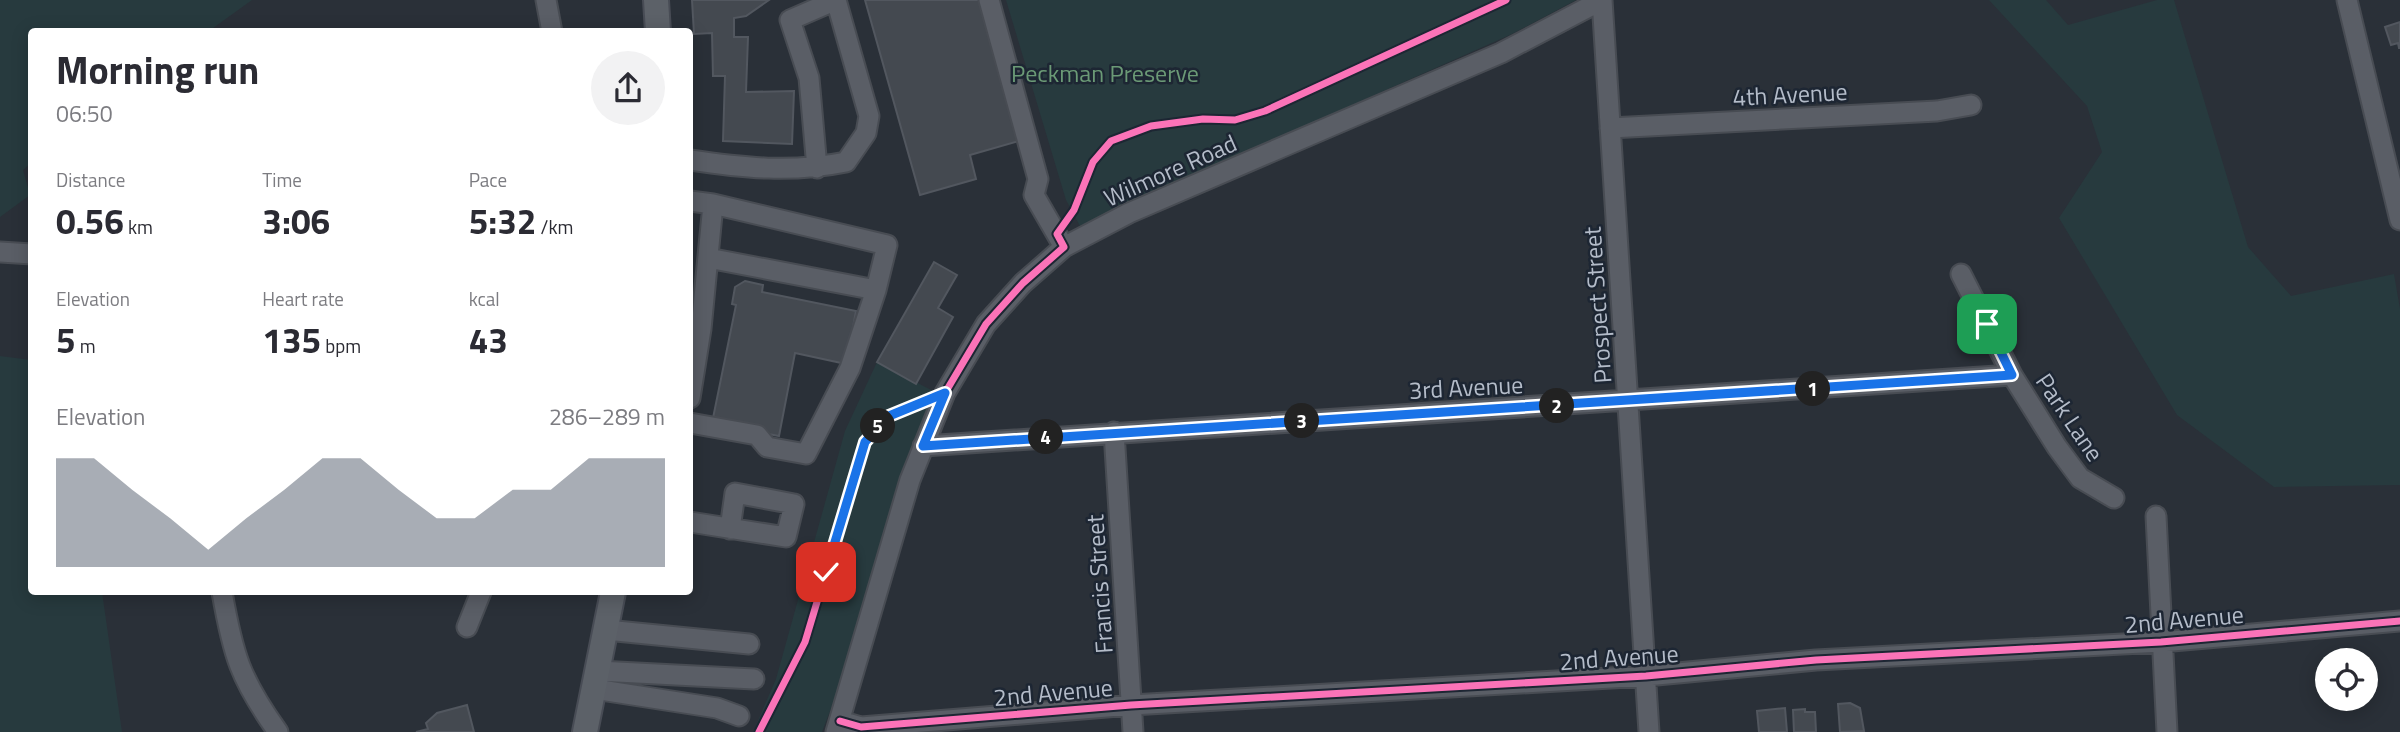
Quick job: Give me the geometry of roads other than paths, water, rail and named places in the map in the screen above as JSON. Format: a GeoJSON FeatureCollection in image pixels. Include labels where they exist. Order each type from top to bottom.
{"type":"FeatureCollection","features":[{"type":"Feature","properties":{"kind":"main road"},"geometry":{"type":"LineString","coordinates":[[656,0],[658,28]]}},
{"type":"Feature","properties":{"kind":"main road"},"geometry":{"type":"LineString","coordinates":[[585,732],[612,595]]}},
{"type":"Feature","properties":{"kind":"street"},"geometry":{"type":"LineString","coordinates":[[546,0],[551,28]]}},
{"type":"Feature","properties":{"kind":"street"},"geometry":{"type":"LineString","coordinates":[[693,160],[761,170],[817,168],[846,162],[866,133],[869,117],[836,0],[790,20],[809,78],[817,168]]}},
{"type":"Feature","properties":{"kind":"street"},"geometry":{"type":"LineString","coordinates":[[989,0],[1038,179],[1034,195],[1064,247]]}},
{"type":"Feature","properties":{"kind":"street","name":"Wilmore Road"},"geometry":{"type":"LineString","coordinates":[[838,727],[923,446],[945,393],[986,324],[1023,283],[1064,247],[1129,213],[1501,53],[1602,0]]}},
{"type":"Feature","properties":{"kind":"street","name":"Prospect Street"},"geometry":{"type":"LineString","coordinates":[[1602,0],[1650,732]]}},
{"type":"Feature","properties":{"kind":"street"},"geometry":{"type":"LineString","coordinates":[[2347,0],[2400,220]]}},
{"type":"Feature","properties":{"kind":"street","name":"4th Avenue"},"geometry":{"type":"LineString","coordinates":[[1610,128],[1937,111],[1971,105]]}},
{"type":"Feature","properties":{"kind":"street"},"geometry":{"type":"LineString","coordinates":[[693,201],[887,245],[876,290],[850,368],[806,454],[767,447],[757,435],[693,424]]}},
{"type":"Feature","properties":{"kind":"street"},"geometry":{"type":"LineString","coordinates":[[693,357],[713,204]]}},
{"type":"Feature","properties":{"kind":"street"},"geometry":{"type":"LineString","coordinates":[[0,252],[28,254]]}},
{"type":"Feature","properties":{"kind":"street"},"geometry":{"type":"LineString","coordinates":[[708,258],[876,290]]}},
{"type":"Feature","properties":{"kind":"street","name":"Park Lane"},"geometry":{"type":"LineString","coordinates":[[1961,274],[2012,375],[2080,478],[2114,498]]}},
{"type":"Feature","properties":{"kind":"street","name":"3rd Avenue"},"geometry":{"type":"LineString","coordinates":[[923,446],[2012,375]]}},
{"type":"Feature","properties":{"kind":"street","name":"Francis Street"},"geometry":{"type":"LineString","coordinates":[[1114,432],[1133,732]]}},
{"type":"Feature","properties":{"kind":"street"},"geometry":{"type":"LineString","coordinates":[[2156,516],[2167,732]]}},
{"type":"Feature","properties":{"kind":"street"},"geometry":{"type":"LineString","coordinates":[[693,523],[730,529]]}},
{"type":"Feature","properties":{"kind":"street"},"geometry":{"type":"LineString","coordinates":[[222,595],[231,647],[246,685],[278,732]]}},
{"type":"Feature","properties":{"kind":"street"},"geometry":{"type":"LineString","coordinates":[[467,626],[480,595]]}},
{"type":"Feature","properties":{"kind":"street","name":"2nd Avenue"},"geometry":{"type":"LineString","coordinates":[[838,727],[1131,705],[1646,676],[1816,660],[2161,642],[2400,621]]}},
{"type":"Feature","properties":{"kind":"street"},"geometry":{"type":"LineString","coordinates":[[606,630],[749,644]]}},
{"type":"Feature","properties":{"kind":"street"},"geometry":{"type":"LineString","coordinates":[[596,680],[754,679]]}},
{"type":"Feature","properties":{"kind":"street"},"geometry":{"type":"LineString","coordinates":[[596,680],[739,716]]}},
{"type":"Feature","properties":{"kind":"park label","name":"Peckman Preserve"},"geometry":{"type":"Point","coordinates":[1105,73]}}]}
